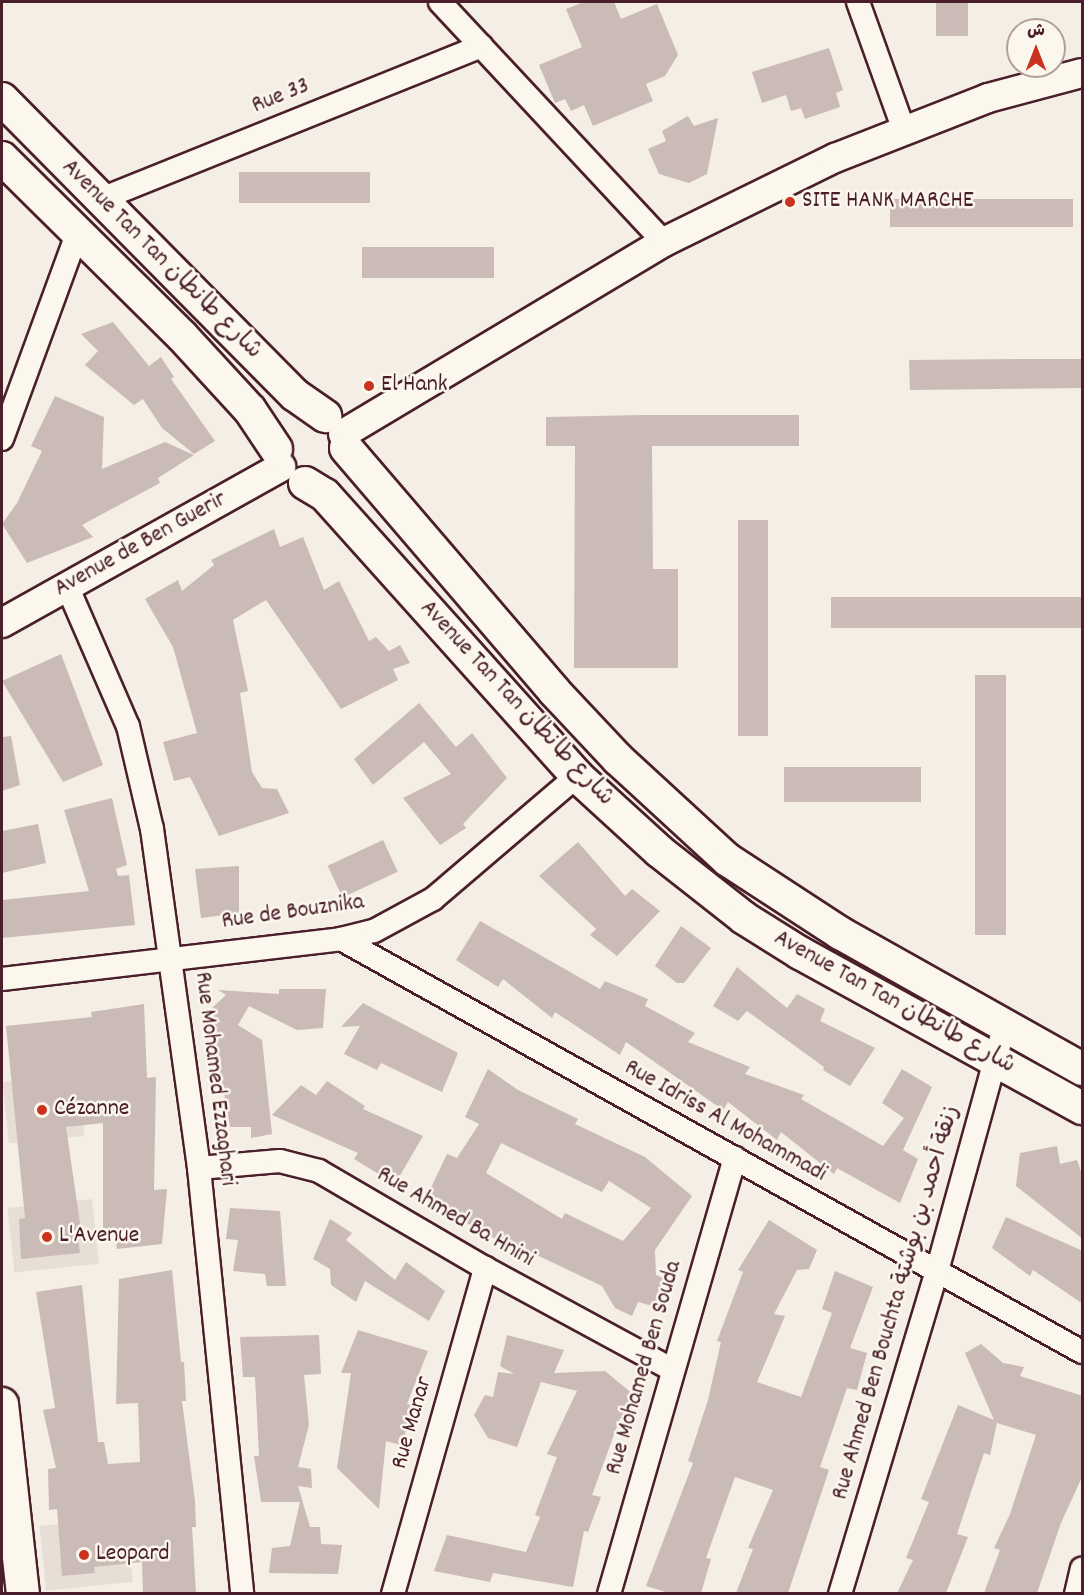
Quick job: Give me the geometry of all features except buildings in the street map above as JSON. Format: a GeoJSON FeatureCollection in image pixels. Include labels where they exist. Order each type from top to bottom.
{"type":"FeatureCollection","features":[{"type":"Feature","properties":{"kind":"main road","name":"Avenue Tan Tan شارع طانطان"},"geometry":{"type":"LineString","coordinates":[[2,99],[295,395],[338,433],[555,692],[618,759],[728,860],[840,933],[1004,1027],[1083,1069]]}},
{"type":"Feature","properties":{"kind":"main road","name":"Avenue Tan Tan شارع طانطان"},"geometry":{"type":"LineString","coordinates":[[2,158],[78,231],[226,384],[287,466],[325,495],[577,776],[660,851],[744,918],[874,996],[1083,1108]]}},
{"type":"Feature","properties":{"kind":"main road"},"geometry":{"type":"LineString","coordinates":[[314,413],[338,433],[338,471],[318,483],[287,466],[282,427],[291,419],[314,413]]}},
{"type":"Feature","properties":{"kind":"main road"},"geometry":{"type":"LineString","coordinates":[[2,1404],[23,1593]]}},
{"type":"Feature","properties":{"kind":"street"},"geometry":{"type":"LineString","coordinates":[[440,2],[664,242]]}},
{"type":"Feature","properties":{"kind":"street"},"geometry":{"type":"LineString","coordinates":[[858,2],[903,128]]}},
{"type":"Feature","properties":{"kind":"street","name":"Rue 33"},"geometry":{"type":"LineString","coordinates":[[101,198],[481,46]]}},
{"type":"Feature","properties":{"kind":"street"},"geometry":{"type":"LineString","coordinates":[[338,433],[664,242],[903,128],[988,98],[1083,73]]}},
{"type":"Feature","properties":{"kind":"street"},"geometry":{"type":"LineString","coordinates":[[2,439],[78,231]]}},
{"type":"Feature","properties":{"kind":"street","name":"Avenue de Ben Guerir"},"geometry":{"type":"LineString","coordinates":[[2,623],[287,466]]}},
{"type":"Feature","properties":{"kind":"street","name":"Rue Mohamed Ezzaghari"},"geometry":{"type":"LineString","coordinates":[[67,586],[128,726],[152,829],[199,1168],[242,1593]]}},
{"type":"Feature","properties":{"kind":"street","name":"Rue de Bouznika"},"geometry":{"type":"LineString","coordinates":[[2,979],[171,956],[341,939],[374,931],[433,899],[577,776]]}},
{"type":"Feature","properties":{"kind":"street","name":"Rue Idriss Al Mohammadi"},"geometry":{"type":"LineString","coordinates":[[341,939],[1083,1352]]}},
{"type":"Feature","properties":{"kind":"street","name":"Rue Ahmed Ben Bouchta زنقة أحمد بن بوشتة"},"geometry":{"type":"LineString","coordinates":[[840,1593],[937,1271],[997,1060],[1004,1027]]}},
{"type":"Feature","properties":{"kind":"street","name":"Rue Mohamed Ben Souda"},"geometry":{"type":"LineString","coordinates":[[609,1593],[671,1369],[735,1158]]}},
{"type":"Feature","properties":{"kind":"street","name":"Rue Ahmed Ba Hnini"},"geometry":{"type":"LineString","coordinates":[[199,1168],[280,1161],[301,1164],[343,1184],[485,1268],[671,1369]]}},
{"type":"Feature","properties":{"kind":"street","name":"Rue Manar"},"geometry":{"type":"LineString","coordinates":[[393,1593],[485,1268]]}},
{"type":"Feature","properties":{"kind":"street"},"geometry":{"type":"LineString","coordinates":[[1076,1593],[1083,1569]]}},
{"type":"Feature","properties":{"kind":"shaded area"},"geometry":{"type":"Polygon","coordinates":[[[78,1074],[84,1136],[9,1144],[2,1082],[78,1074]]]}},
{"type":"Feature","properties":{"kind":"shaded area"},"geometry":{"type":"Polygon","coordinates":[[[92,1199],[99,1264],[14,1273],[7,1208],[92,1199]]]}},
{"type":"Feature","properties":{"kind":"shaded area"},"geometry":{"type":"Polygon","coordinates":[[[126,1517],[133,1582],[46,1591],[39,1526],[126,1517]]]}},
{"type":"Feature","properties":{"kind":"place","name":"SITE HANK MARCHE"},"geometry":{"type":"Point","coordinates":[790,202]}},
{"type":"Feature","properties":{"kind":"place","name":"El Hank"},"geometry":{"type":"Point","coordinates":[369,386]}},
{"type":"Feature","properties":{"kind":"place","name":"Cézanne"},"geometry":{"type":"Point","coordinates":[42,1110]}},
{"type":"Feature","properties":{"kind":"place","name":"L'Avenue"},"geometry":{"type":"Point","coordinates":[47,1237]}},
{"type":"Feature","properties":{"kind":"place","name":"Leopard"},"geometry":{"type":"Point","coordinates":[84,1555]}}]}
